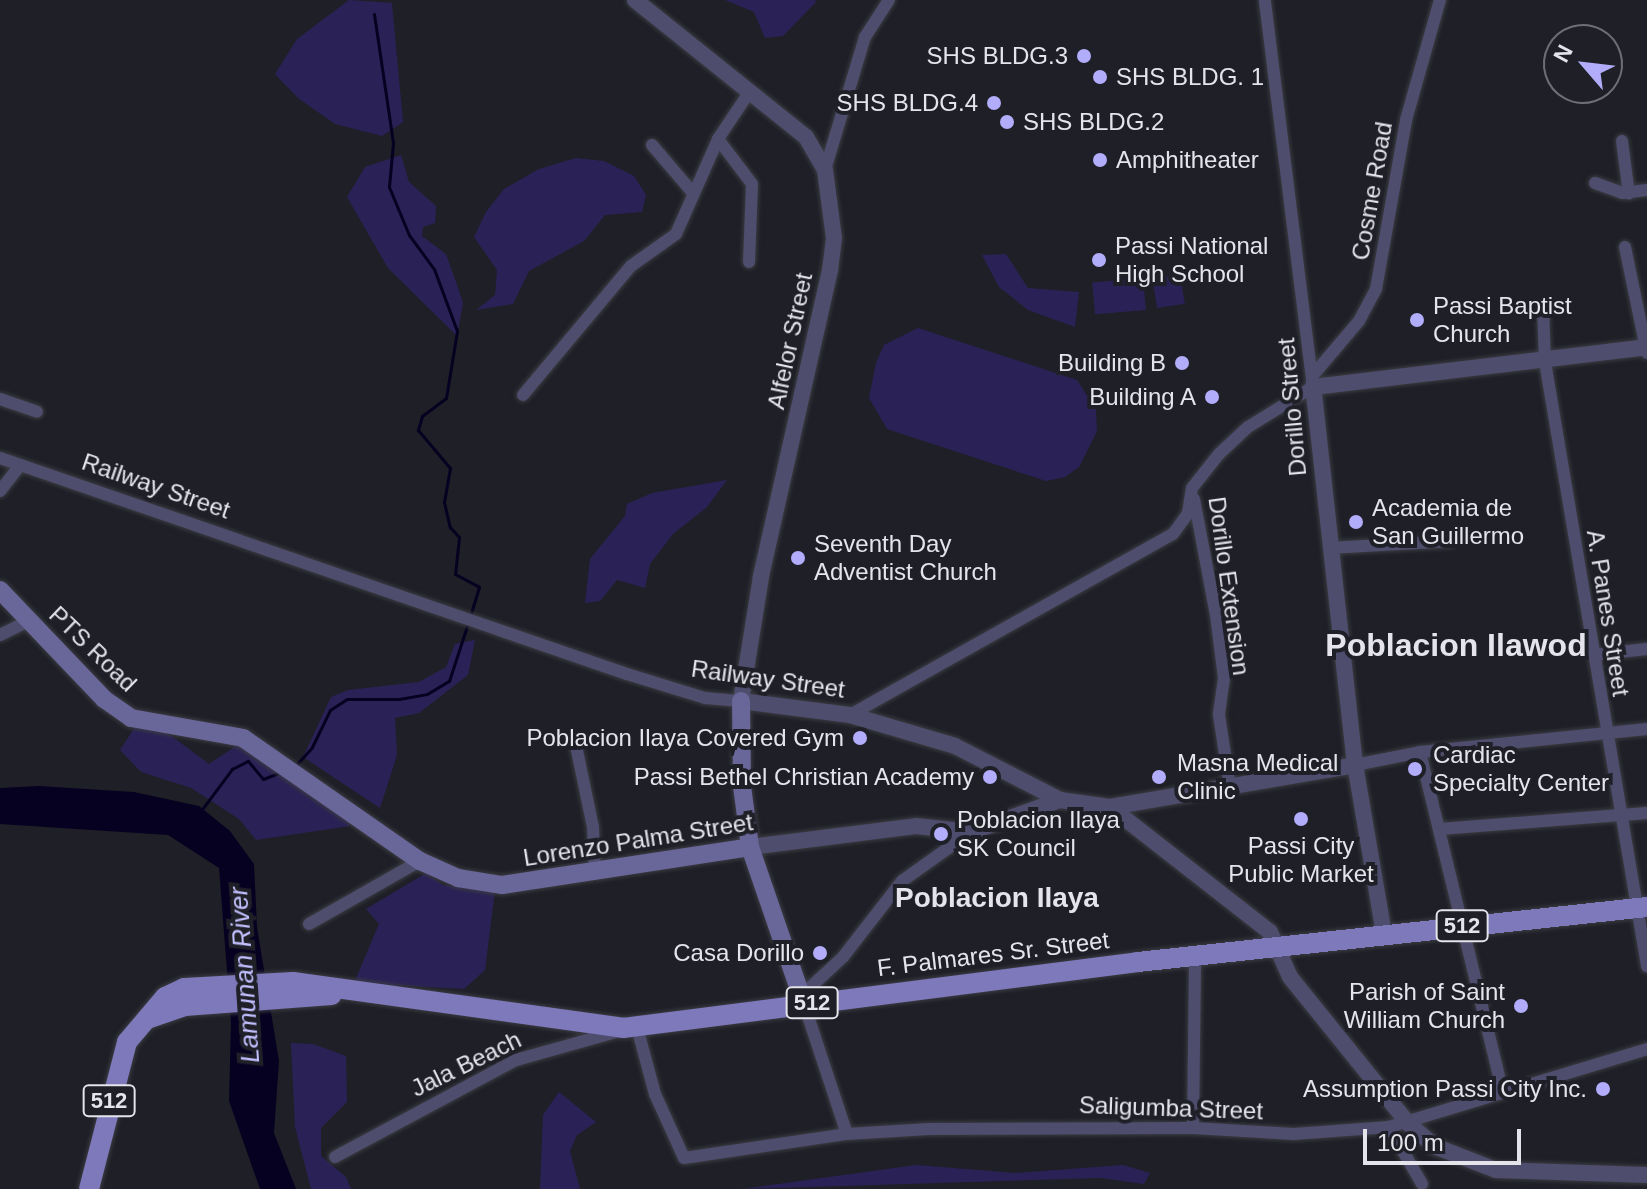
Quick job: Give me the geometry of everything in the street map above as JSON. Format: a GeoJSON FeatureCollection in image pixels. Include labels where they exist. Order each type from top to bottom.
{"type":"FeatureCollection","features":[{"type":"Feature","properties":{"kind":"main road","name":"PTS Road"},"geometry":{"type":"LineString","coordinates":[[0,590],[104,699],[131,718],[243,738],[335,798]]}},
{"type":"Feature","properties":{"kind":"main road"},"geometry":{"type":"LineString","coordinates":[[741,701],[742,786],[750,847],[803,1000]]}},
{"type":"Feature","properties":{"kind":"main road","name":"Lorenzo Palma Street"},"geometry":{"type":"LineString","coordinates":[[335,798],[420,861],[458,878],[502,885],[750,847]]}},
{"type":"Feature","properties":{"kind":"main road","name":"F. Palmares Sr. Street"},"geometry":{"type":"LineString","coordinates":[[277,991],[348,993],[630,1028],[803,1000],[1642,907]]}},
{"type":"Feature","properties":{"kind":"main road","name":"512"},"geometry":{"type":"LineString","coordinates":[[89,1189],[118,1063],[145,1020],[165,997],[184,988],[277,991]]}},
{"type":"Feature","properties":{"kind":"main road","name":"512"},"geometry":{"type":"LineString","coordinates":[[145,1020],[202,1005],[277,991]]}},
{"type":"Feature","properties":{"kind":"street"},"geometry":{"type":"LineString","coordinates":[[635,0],[806,137],[825,170]]}},
{"type":"Feature","properties":{"kind":"street","name":"Alfelor Street"},"geometry":{"type":"LineString","coordinates":[[741,701],[761,577],[830,270],[834,238],[825,170],[865,37],[889,0]]}},
{"type":"Feature","properties":{"kind":"street","name":"Dorillo Street"},"geometry":{"type":"LineString","coordinates":[[1265,0],[1268,46],[1314,380],[1355,765],[1384,934]]}},
{"type":"Feature","properties":{"kind":"street","name":"Cosme Road"},"geometry":{"type":"LineString","coordinates":[[1192,488],[1248,427],[1314,380],[1359,321],[1376,289],[1406,120],[1440,0]]}},
{"type":"Feature","properties":{"kind":"street"},"geometry":{"type":"LineString","coordinates":[[523,395],[631,266],[676,234],[718,139],[750,91]]}},
{"type":"Feature","properties":{"kind":"street"},"geometry":{"type":"LineString","coordinates":[[718,139],[752,184],[749,262]]}},
{"type":"Feature","properties":{"kind":"street"},"geometry":{"type":"LineString","coordinates":[[1622,141],[1629,194]]}},
{"type":"Feature","properties":{"kind":"street"},"geometry":{"type":"LineString","coordinates":[[652,145],[693,193]]}},
{"type":"Feature","properties":{"kind":"street"},"geometry":{"type":"LineString","coordinates":[[1595,183],[1629,194],[1647,190]]}},
{"type":"Feature","properties":{"kind":"street"},"geometry":{"type":"LineString","coordinates":[[1625,247],[1647,353]]}},
{"type":"Feature","properties":{"kind":"street","name":"A. Panes Street"},"geometry":{"type":"LineString","coordinates":[[1543,306],[1545,362],[1620,815],[1642,907],[1647,966]]}},
{"type":"Feature","properties":{"kind":"street"},"geometry":{"type":"LineString","coordinates":[[1314,380],[1545,362],[1646,347]]}},
{"type":"Feature","properties":{"kind":"street"},"geometry":{"type":"LineString","coordinates":[[0,399],[37,412]]}},
{"type":"Feature","properties":{"kind":"street","name":"Railway Street"},"geometry":{"type":"LineString","coordinates":[[0,458],[627,674],[705,698],[850,715],[955,746],[1060,800],[1110,807],[1263,925],[1277,946],[1290,977],[1408,1123],[1443,1151],[1496,1170],[1647,1175]]}},
{"type":"Feature","properties":{"kind":"street"},"geometry":{"type":"LineString","coordinates":[[0,491],[20,465]]}},
{"type":"Feature","properties":{"kind":"street"},"geometry":{"type":"LineString","coordinates":[[850,715],[1153,548],[1173,534],[1188,513],[1192,488]]}},
{"type":"Feature","properties":{"kind":"street","name":"Dorillo Extension"},"geometry":{"type":"LineString","coordinates":[[1192,488],[1216,615],[1224,678],[1219,715],[1230,787]]}},
{"type":"Feature","properties":{"kind":"street"},"geometry":{"type":"LineString","coordinates":[[1330,548],[1451,541]]}},
{"type":"Feature","properties":{"kind":"street"},"geometry":{"type":"LineString","coordinates":[[0,635],[29,621]]}},
{"type":"Feature","properties":{"kind":"street"},"geometry":{"type":"LineString","coordinates":[[1593,655],[1647,649]]}},
{"type":"Feature","properties":{"kind":"street"},"geometry":{"type":"LineString","coordinates":[[1110,807],[1420,752],[1647,729]]}},
{"type":"Feature","properties":{"kind":"street"},"geometry":{"type":"LineString","coordinates":[[575,741],[593,827],[595,872]]}},
{"type":"Feature","properties":{"kind":"street"},"geometry":{"type":"LineString","coordinates":[[1420,752],[1503,1093]]}},
{"type":"Feature","properties":{"kind":"street"},"geometry":{"type":"LineString","coordinates":[[847,1134],[803,1000],[843,957],[902,881],[971,832],[1060,800]]}},
{"type":"Feature","properties":{"kind":"street"},"geometry":{"type":"LineString","coordinates":[[1439,829],[1647,813]]}},
{"type":"Feature","properties":{"kind":"street","name":"Lorenzo Palma Street"},"geometry":{"type":"LineString","coordinates":[[750,847],[916,826],[971,832]]}},
{"type":"Feature","properties":{"kind":"street"},"geometry":{"type":"LineString","coordinates":[[309,924],[420,861]]}},
{"type":"Feature","properties":{"kind":"street"},"geometry":{"type":"LineString","coordinates":[[1193,1128],[1195,956]]}},
{"type":"Feature","properties":{"kind":"street","name":"Saligumba Street"},"geometry":{"type":"LineString","coordinates":[[630,1028],[684,1158],[847,1134],[1007,1126],[1193,1128],[1294,1134],[1389,1127],[1503,1093],[1557,1072],[1647,1049]]}},
{"type":"Feature","properties":{"kind":"street","name":"Jala Beach"},"geometry":{"type":"LineString","coordinates":[[335,1157],[516,1060],[630,1028]]}},
{"type":"Feature","properties":{"kind":"street"},"geometry":{"type":"LineString","coordinates":[[1389,1127],[1422,1184]]}},
{"type":"Feature","properties":{"kind":"shaded area"},"geometry":{"type":"Polygon","coordinates":[[[349,0],[392,3],[403,122],[382,136],[335,124],[298,98],[275,74],[297,39],[349,0]]]}},
{"type":"Feature","properties":{"kind":"shaded area"},"geometry":{"type":"Polygon","coordinates":[[[725,0],[816,2],[783,36],[765,38],[754,12],[725,0]]]}},
{"type":"Feature","properties":{"kind":"shaded area"},"geometry":{"type":"Polygon","coordinates":[[[401,155],[409,182],[436,206],[435,223],[423,227],[422,236],[446,254],[457,285],[463,303],[457,336],[388,268],[347,197],[365,167],[401,155]]]}},
{"type":"Feature","properties":{"kind":"shaded area"},"geometry":{"type":"Polygon","coordinates":[[[576,158],[604,161],[634,176],[646,195],[642,212],[605,215],[584,241],[529,271],[513,304],[476,310],[495,295],[497,270],[474,237],[486,212],[504,189],[539,169],[576,158]]]}},
{"type":"Feature","properties":{"kind":"shaded area"},"geometry":{"type":"Polygon","coordinates":[[[1006,254],[1028,288],[1079,292],[1075,327],[1028,310],[999,287],[982,255],[1006,254]]]}},
{"type":"Feature","properties":{"kind":"shaded area"},"geometry":{"type":"Polygon","coordinates":[[[1180,274],[1185,304],[1157,308],[1152,278],[1180,274]]]}},
{"type":"Feature","properties":{"kind":"shaded area"},"geometry":{"type":"Polygon","coordinates":[[[1143,278],[1146,310],[1095,314],[1092,282],[1143,278]]]}},
{"type":"Feature","properties":{"kind":"shaded area"},"geometry":{"type":"Polygon","coordinates":[[[918,328],[1077,380],[1096,410],[1097,431],[1079,467],[1065,477],[1046,481],[887,429],[869,398],[876,363],[884,345],[918,328]]]}},
{"type":"Feature","properties":{"kind":"shaded area"},"geometry":{"type":"Polygon","coordinates":[[[727,480],[707,507],[673,534],[650,564],[645,588],[617,580],[600,601],[585,603],[590,559],[625,516],[627,504],[652,493],[727,480]]]}},
{"type":"Feature","properties":{"kind":"shaded area"},"geometry":{"type":"Polygon","coordinates":[[[475,640],[468,675],[419,713],[395,718],[397,755],[380,808],[303,757],[331,697],[348,690],[419,682],[446,667],[455,644],[475,640]]]}},
{"type":"Feature","properties":{"kind":"shaded area"},"geometry":{"type":"Polygon","coordinates":[[[157,725],[209,764],[239,744],[349,816],[350,826],[256,840],[239,819],[191,788],[141,772],[120,750],[135,727],[157,725]]]}},
{"type":"Feature","properties":{"kind":"shaded area"},"geometry":{"type":"Polygon","coordinates":[[[426,873],[443,885],[495,890],[485,970],[464,989],[354,983],[379,924],[366,909],[426,873]]]}},
{"type":"Feature","properties":{"kind":"shaded area"},"geometry":{"type":"Polygon","coordinates":[[[291,1043],[313,1044],[346,1056],[347,1102],[321,1128],[321,1156],[346,1177],[351,1189],[311,1189],[295,1127],[291,1043]]]}},
{"type":"Feature","properties":{"kind":"shaded area"},"geometry":{"type":"Polygon","coordinates":[[[559,1092],[596,1122],[577,1135],[570,1151],[580,1189],[540,1189],[543,1115],[559,1092]]]}},
{"type":"Feature","properties":{"kind":"shaded area"},"geometry":{"type":"Polygon","coordinates":[[[916,1165],[1015,1173],[1123,1165],[1150,1173],[1144,1184],[1101,1178],[742,1189],[916,1165]]]}},
{"type":"Feature","properties":{"kind":"water","name":"Lamunan River"},"geometry":{"type":"Polygon","coordinates":[[[39,786],[134,792],[199,806],[230,831],[254,864],[257,927],[279,1061],[274,1133],[296,1189],[260,1189],[229,1101],[231,1023],[219,868],[168,835],[0,824],[0,788],[39,786]]]}},
{"type":"Feature","properties":{"kind":"waterway"},"geometry":{"type":"LineString","coordinates":[[374,14],[393,143],[389,187],[409,235],[434,269],[457,331],[446,398],[422,416],[418,430],[450,468],[444,502],[450,527],[459,537],[455,574],[479,587],[470,616]]}},
{"type":"Feature","properties":{"kind":"waterway"},"geometry":{"type":"LineString","coordinates":[[296,765],[312,747],[330,710],[347,699],[399,699],[427,694],[449,681],[468,623]]}},
{"type":"Feature","properties":{"kind":"waterway"},"geometry":{"type":"LineString","coordinates":[[200,812],[232,769],[248,761],[263,779],[279,773]]}},
{"type":"Feature","properties":{"kind":"place","name":"SHS BLDG.3"},"geometry":{"type":"Point","coordinates":[1084,56]}},
{"type":"Feature","properties":{"kind":"place","name":"SHS BLDG. 1"},"geometry":{"type":"Point","coordinates":[1100,77]}},
{"type":"Feature","properties":{"kind":"place","name":"SHS BLDG.4"},"geometry":{"type":"Point","coordinates":[994,103]}},
{"type":"Feature","properties":{"kind":"place","name":"SHS BLDG.2"},"geometry":{"type":"Point","coordinates":[1007,122]}},
{"type":"Feature","properties":{"kind":"place","name":"Amphitheater"},"geometry":{"type":"Point","coordinates":[1100,160]}},
{"type":"Feature","properties":{"kind":"place","name":"Passi National High School"},"geometry":{"type":"Point","coordinates":[1099,260]}},
{"type":"Feature","properties":{"kind":"place","name":"Passi Baptist Church"},"geometry":{"type":"Point","coordinates":[1417,320]}},
{"type":"Feature","properties":{"kind":"place","name":"Building B"},"geometry":{"type":"Point","coordinates":[1182,363]}},
{"type":"Feature","properties":{"kind":"place","name":"Building A"},"geometry":{"type":"Point","coordinates":[1212,397]}},
{"type":"Feature","properties":{"kind":"place","name":"Academia de San Guillermo"},"geometry":{"type":"Point","coordinates":[1356,522]}},
{"type":"Feature","properties":{"kind":"place","name":"Seventh Day Adventist Church"},"geometry":{"type":"Point","coordinates":[798,558]}},
{"type":"Feature","properties":{"kind":"place","name":"Poblacion Ilaya Covered Gym"},"geometry":{"type":"Point","coordinates":[860,738]}},
{"type":"Feature","properties":{"kind":"place","name":"Cardiac Specialty Center"},"geometry":{"type":"Point","coordinates":[1415,769]}},
{"type":"Feature","properties":{"kind":"place","name":"Passi Bethel Christian Academy"},"geometry":{"type":"Point","coordinates":[990,777]}},
{"type":"Feature","properties":{"kind":"place","name":"Masna Medical Clinic"},"geometry":{"type":"Point","coordinates":[1159,777]}},
{"type":"Feature","properties":{"kind":"place","name":"Passi City Public Market"},"geometry":{"type":"Point","coordinates":[1301,819]}},
{"type":"Feature","properties":{"kind":"place","name":"Poblacion Ilaya SK Council"},"geometry":{"type":"Point","coordinates":[941,834]}},
{"type":"Feature","properties":{"kind":"place","name":"Casa Dorillo"},"geometry":{"type":"Point","coordinates":[820,953]}},
{"type":"Feature","properties":{"kind":"place","name":"Parish of Saint William Church"},"geometry":{"type":"Point","coordinates":[1521,1006]}},
{"type":"Feature","properties":{"kind":"place","name":"Assumption Passi City Inc."},"geometry":{"type":"Point","coordinates":[1603,1089]}},
{"type":"Feature","properties":{"kind":"district","name":"Poblacion Ilawod"},"geometry":{"type":"Point","coordinates":[1456,645]}},
{"type":"Feature","properties":{"kind":"district","name":"Poblacion Ilaya"},"geometry":{"type":"Point","coordinates":[997,898]}}]}
